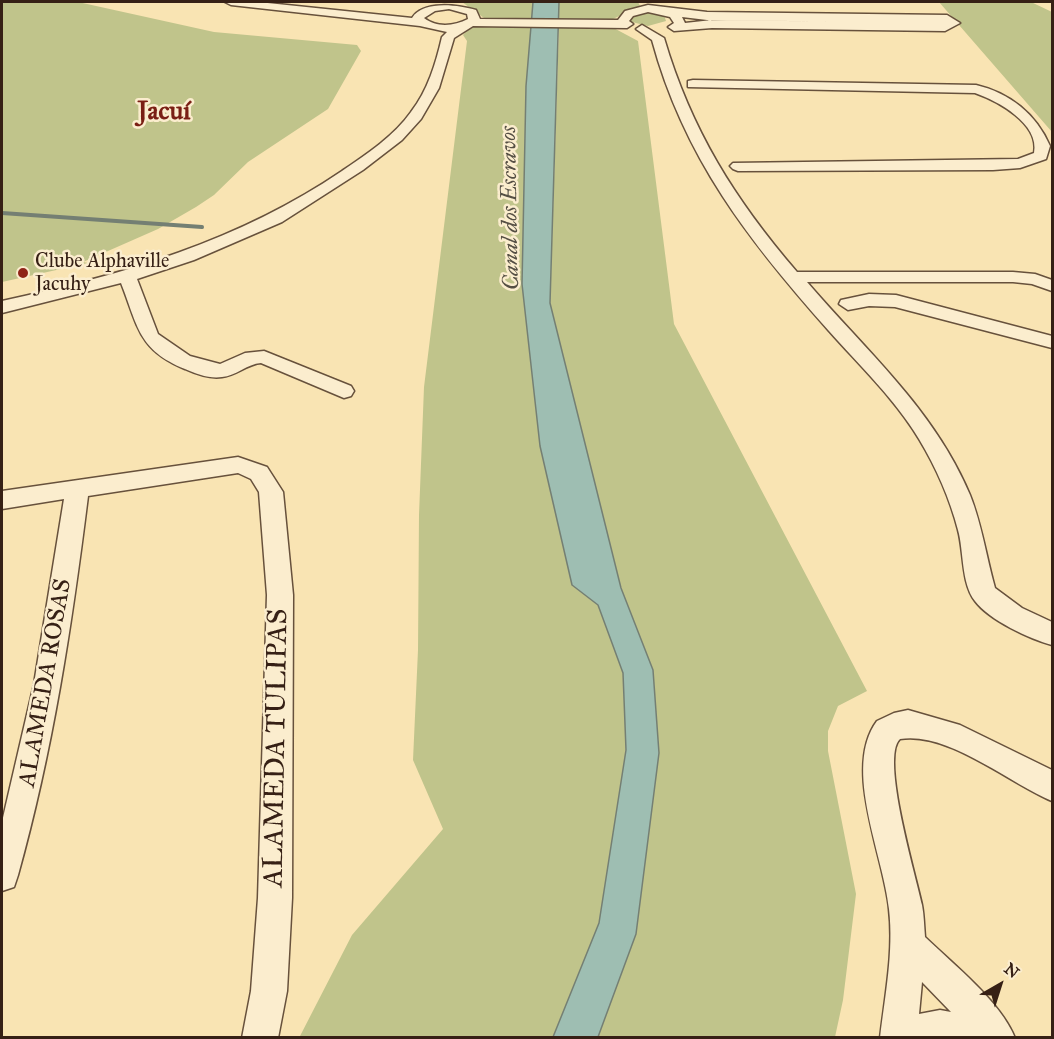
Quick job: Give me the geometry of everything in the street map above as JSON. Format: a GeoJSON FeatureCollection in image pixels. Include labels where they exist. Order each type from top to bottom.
{"type":"FeatureCollection","features":[{"type":"Feature","properties":{"kind":"street"},"geometry":{"type":"LineString","coordinates":[[231,2],[427,25],[469,21],[626,22],[660,31],[712,24],[937,27],[953,25],[953,22],[944,15],[707,16],[639,10],[626,14],[626,22]]}},
{"type":"Feature","properties":{"kind":"street"},"geometry":{"type":"LineString","coordinates":[[290,2],[394,11],[449,5],[469,21]]}},
{"type":"Feature","properties":{"kind":"street"},"geometry":{"type":"LineString","coordinates":[[2,298],[123,270],[174,254],[257,218],[325,181],[388,132],[413,102],[425,78],[434,48],[436,31],[418,19],[420,14],[449,5]]}},
{"type":"Feature","properties":{"kind":"street"},"geometry":{"type":"LineString","coordinates":[[660,31],[680,21],[664,11]]}},
{"type":"Feature","properties":{"kind":"street"},"geometry":{"type":"LineString","coordinates":[[2,307],[128,278],[234,238],[294,209],[336,184],[396,138],[415,117],[437,80],[447,36],[469,21]]}},
{"type":"Feature","properties":{"kind":"street"},"geometry":{"type":"LineString","coordinates":[[660,31],[665,72],[699,150],[717,180],[766,247],[903,401],[932,444],[945,467],[974,543],[984,594],[1013,616],[1053,634]]}},
{"type":"Feature","properties":{"kind":"street"},"geometry":{"type":"LineString","coordinates":[[665,72],[686,76],[693,84],[976,89],[1012,105],[1040,138],[1042,151],[1041,156],[1034,160],[993,165],[871,168],[730,159],[699,150]]}},
{"type":"Feature","properties":{"kind":"street"},"geometry":{"type":"LineString","coordinates":[[675,95],[690,90],[693,84]]}},
{"type":"Feature","properties":{"kind":"street"},"geometry":{"type":"LineString","coordinates":[[717,180],[732,174],[730,159]]}},
{"type":"Feature","properties":{"kind":"street"},"geometry":{"type":"LineString","coordinates":[[128,278],[151,338],[183,360],[198,367],[219,371],[257,356],[264,357],[344,391]]}},
{"type":"Feature","properties":{"kind":"street"},"geometry":{"type":"LineString","coordinates":[[794,278],[1019,278],[1053,285]]}},
{"type":"Feature","properties":{"kind":"street"},"geometry":{"type":"LineString","coordinates":[[827,278],[844,296],[848,304]]}},
{"type":"Feature","properties":{"kind":"street"},"geometry":{"type":"LineString","coordinates":[[832,322],[848,304],[869,300],[896,301],[1053,342]]}},
{"type":"Feature","properties":{"kind":"street","name":"ALAMEDA TULIPAS"},"geometry":{"type":"LineString","coordinates":[[78,489],[224,466],[249,466],[264,477],[271,492],[280,595],[275,898],[269,991],[260,1038]]}},
{"type":"Feature","properties":{"kind":"street"},"geometry":{"type":"LineString","coordinates":[[2,500],[78,489]]}},
{"type":"Feature","properties":{"kind":"street","name":"ALAMEDA ROSAS"},"geometry":{"type":"LineString","coordinates":[[2,875],[23,807],[56,643],[78,489]]}},
{"type":"Feature","properties":{"kind":"street"},"geometry":{"type":"LineString","coordinates":[[987,1038],[940,1028],[898,1037],[908,945],[906,908],[880,786],[879,748],[893,727],[916,724],[928,726],[942,730],[1053,786]]}},
{"type":"Feature","properties":{"kind":"street"},"geometry":{"type":"LineString","coordinates":[[908,945],[958,993],[997,1038]]}},
{"type":"Feature","properties":{"kind":"green space"},"geometry":{"type":"Polygon","coordinates":[[[2,2],[78,2],[214,32],[357,45],[361,51],[328,109],[248,162],[214,195],[196,207],[158,229],[83,262],[88,263],[2,282],[2,2]]]}},
{"type":"Feature","properties":{"kind":"green space"},"geometry":{"type":"Polygon","coordinates":[[[462,2],[533,2],[532,18],[484,18],[462,2]]]}},
{"type":"Feature","properties":{"kind":"green space"},"geometry":{"type":"Polygon","coordinates":[[[559,2],[638,2],[640,6],[613,19],[559,19],[559,2]]]}},
{"type":"Feature","properties":{"kind":"green space"},"geometry":{"type":"Polygon","coordinates":[[[939,2],[1031,2],[1052,12],[1052,132],[939,2]]]}},
{"type":"Feature","properties":{"kind":"green space"},"geometry":{"type":"Polygon","coordinates":[[[644,11],[664,15],[666,21],[648,26],[628,21],[627,16],[644,11]]]}},
{"type":"Feature","properties":{"kind":"green space"},"geometry":{"type":"Polygon","coordinates":[[[481,25],[531,26],[526,86],[522,284],[540,446],[572,585],[598,605],[623,673],[626,750],[599,923],[553,1037],[299,1038],[352,935],[443,829],[413,760],[424,387],[467,41],[463,35],[470,27],[481,25]]]}},
{"type":"Feature","properties":{"kind":"green space"},"geometry":{"type":"Polygon","coordinates":[[[559,26],[610,26],[638,41],[674,324],[867,691],[838,706],[828,731],[828,751],[856,894],[843,1000],[835,1037],[598,1037],[636,934],[659,752],[653,670],[621,588],[550,303],[559,26]]]}},
{"type":"Feature","properties":{"kind":"shaded area"},"geometry":{"type":"Polygon","coordinates":[[[533,2],[559,2],[550,303],[621,588],[653,670],[659,753],[636,934],[598,1037],[553,1037],[599,923],[626,750],[623,673],[598,605],[572,585],[540,446],[522,284],[526,86],[533,2]]]}},
{"type":"Feature","properties":{"kind":"waterway"},"geometry":{"type":"LineString","coordinates":[[2,213],[202,227]]}},
{"type":"Feature","properties":{"kind":"place","name":"Clube Alphaville Jacuhy"},"geometry":{"type":"Point","coordinates":[23,273]}},
{"type":"Feature","properties":{"kind":"district","name":"Jacuí"},"geometry":{"type":"Point","coordinates":[164,113]}},
{"type":"Feature","properties":{"kind":"water label","name":"Canal dos Escravos"},"geometry":{"type":"Point","coordinates":[511,208]}}]}
